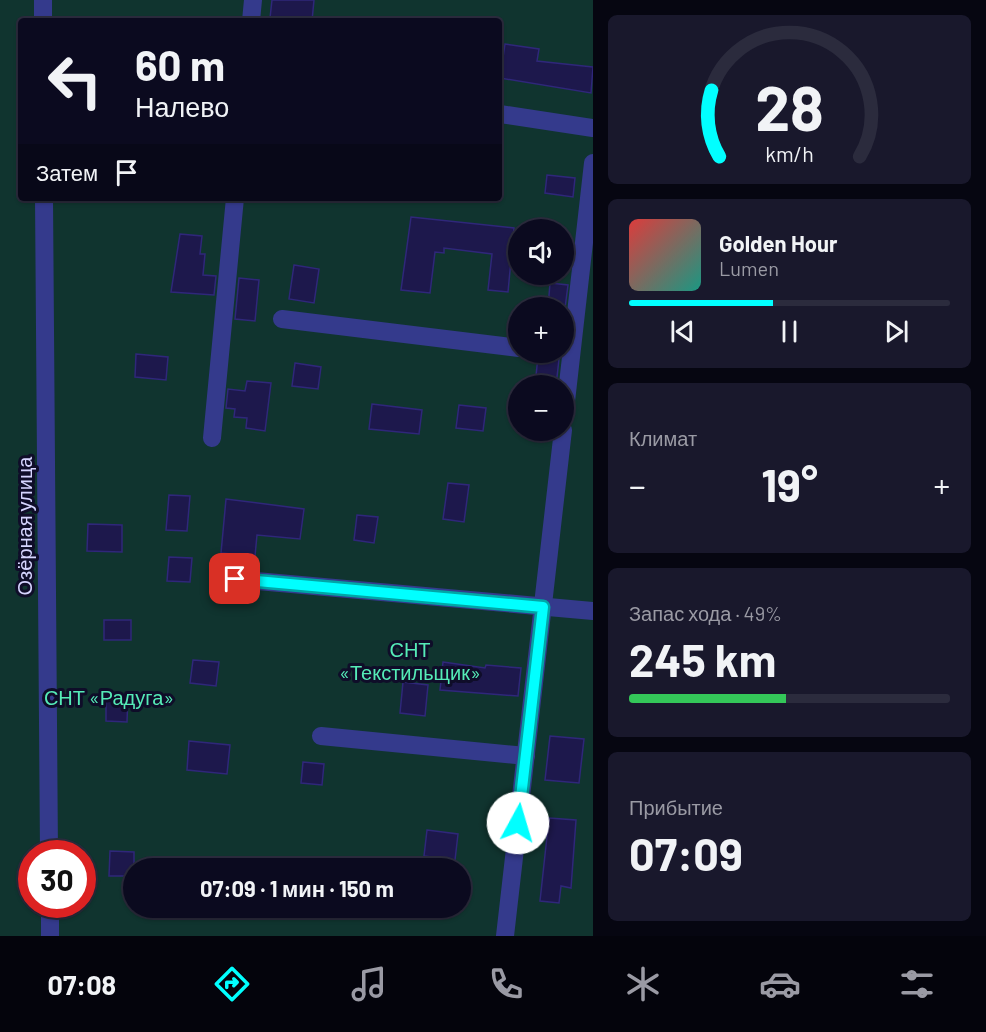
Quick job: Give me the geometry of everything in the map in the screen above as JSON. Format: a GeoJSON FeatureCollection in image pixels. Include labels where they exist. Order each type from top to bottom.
{"type":"FeatureCollection","features":[{"type":"Feature","properties":{"kind":"street"},"geometry":{"type":"LineString","coordinates":[[43,0],[43,18]]}},
{"type":"Feature","properties":{"kind":"street"},"geometry":{"type":"LineString","coordinates":[[251,18],[253,0]]}},
{"type":"Feature","properties":{"kind":"street"},"geometry":{"type":"LineString","coordinates":[[502,114],[593,128]]}},
{"type":"Feature","properties":{"kind":"street"},"geometry":{"type":"LineString","coordinates":[[573,297],[593,164]]}},
{"type":"Feature","properties":{"kind":"street","name":"Озёрная улица"},"geometry":{"type":"LineString","coordinates":[[44,201],[49,840]]}},
{"type":"Feature","properties":{"kind":"street"},"geometry":{"type":"LineString","coordinates":[[212,438],[235,201]]}},
{"type":"Feature","properties":{"kind":"street"},"geometry":{"type":"LineString","coordinates":[[282,319],[508,347]]}},
{"type":"Feature","properties":{"kind":"street"},"geometry":{"type":"LineString","coordinates":[[505,936],[562,441]]}},
{"type":"Feature","properties":{"kind":"street"},"geometry":{"type":"LineString","coordinates":[[235,579],[593,611]]}},
{"type":"Feature","properties":{"kind":"street"},"geometry":{"type":"LineString","coordinates":[[321,736],[526,756]]}},
{"type":"Feature","properties":{"kind":"street"},"geometry":{"type":"LineString","coordinates":[[50,918],[50,936]]}},
{"type":"Feature","properties":{"kind":"green space","name":"СНТ «Текстильщик»"},"geometry":{"type":"Polygon","coordinates":[[[0,0],[593,0],[593,936],[0,936],[0,0]]]}},
{"type":"Feature","properties":{"kind":"building"},"geometry":{"type":"Polygon","coordinates":[[[272,0],[314,0],[312,18],[270,18],[272,0]]]}},
{"type":"Feature","properties":{"kind":"building"},"geometry":{"type":"Polygon","coordinates":[[[505,44],[539,49],[537,61],[593,67],[591,93],[502,78],[505,44]]]}},
{"type":"Feature","properties":{"kind":"building"},"geometry":{"type":"Polygon","coordinates":[[[547,175],[575,178],[573,197],[545,193],[547,175]]]}},
{"type":"Feature","properties":{"kind":"building"},"geometry":{"type":"Polygon","coordinates":[[[411,217],[508,227],[508,292],[488,290],[492,254],[444,248],[444,253],[435,252],[430,293],[401,290],[411,217]]]}},
{"type":"Feature","properties":{"kind":"building"},"geometry":{"type":"Polygon","coordinates":[[[180,234],[202,236],[200,254],[205,254],[203,275],[216,276],[214,295],[171,292],[180,234]]]}},
{"type":"Feature","properties":{"kind":"building"},"geometry":{"type":"Polygon","coordinates":[[[294,265],[319,269],[314,303],[289,299],[294,265]]]}},
{"type":"Feature","properties":{"kind":"building"},"geometry":{"type":"Polygon","coordinates":[[[239,278],[259,280],[255,321],[235,319],[239,278]]]}},
{"type":"Feature","properties":{"kind":"building"},"geometry":{"type":"Polygon","coordinates":[[[550,285],[568,285],[566,297],[549,297],[550,285]]]}},
{"type":"Feature","properties":{"kind":"building"},"geometry":{"type":"Polygon","coordinates":[[[136,354],[168,357],[166,380],[135,377],[136,354]]]}},
{"type":"Feature","properties":{"kind":"building"},"geometry":{"type":"Polygon","coordinates":[[[295,363],[321,367],[318,389],[292,386],[295,363]]]}},
{"type":"Feature","properties":{"kind":"building"},"geometry":{"type":"Polygon","coordinates":[[[537,363],[559,363],[557,375],[536,375],[537,363]]]}},
{"type":"Feature","properties":{"kind":"building"},"geometry":{"type":"Polygon","coordinates":[[[247,381],[271,383],[265,431],[246,428],[247,418],[234,417],[235,409],[226,408],[228,389],[245,391],[247,381]]]}},
{"type":"Feature","properties":{"kind":"building"},"geometry":{"type":"Polygon","coordinates":[[[372,404],[422,410],[419,434],[369,429],[372,404]]]}},
{"type":"Feature","properties":{"kind":"building"},"geometry":{"type":"Polygon","coordinates":[[[459,405],[486,408],[483,431],[456,428],[459,405]]]}},
{"type":"Feature","properties":{"kind":"building"},"geometry":{"type":"Polygon","coordinates":[[[448,483],[469,485],[464,522],[443,519],[448,483]]]}},
{"type":"Feature","properties":{"kind":"building"},"geometry":{"type":"Polygon","coordinates":[[[169,495],[190,496],[187,531],[166,530],[169,495]]]}},
{"type":"Feature","properties":{"kind":"building"},"geometry":{"type":"Polygon","coordinates":[[[226,499],[304,509],[300,539],[257,535],[255,556],[221,553],[226,499]]]}},
{"type":"Feature","properties":{"kind":"building"},"geometry":{"type":"Polygon","coordinates":[[[357,515],[378,517],[374,543],[354,540],[357,515]]]}},
{"type":"Feature","properties":{"kind":"building"},"geometry":{"type":"Polygon","coordinates":[[[88,524],[122,525],[122,552],[87,551],[88,524]]]}},
{"type":"Feature","properties":{"kind":"building"},"geometry":{"type":"Polygon","coordinates":[[[169,557],[192,558],[190,582],[167,581],[169,557]]]}},
{"type":"Feature","properties":{"kind":"building"},"geometry":{"type":"Polygon","coordinates":[[[104,620],[131,620],[131,640],[104,640],[104,620]]]}},
{"type":"Feature","properties":{"kind":"building"},"geometry":{"type":"Polygon","coordinates":[[[193,660],[219,662],[216,686],[190,683],[193,660]]]}},
{"type":"Feature","properties":{"kind":"building"},"geometry":{"type":"Polygon","coordinates":[[[443,662],[485,668],[486,665],[521,668],[518,696],[440,690],[443,662]]]}},
{"type":"Feature","properties":{"kind":"building"},"geometry":{"type":"Polygon","coordinates":[[[403,682],[428,685],[425,716],[400,713],[403,682]]]}},
{"type":"Feature","properties":{"kind":"building"},"geometry":{"type":"Polygon","coordinates":[[[106,694],[128,695],[127,722],[106,721],[106,694]]]}},
{"type":"Feature","properties":{"kind":"building"},"geometry":{"type":"Polygon","coordinates":[[[550,736],[584,739],[579,783],[545,780],[550,736]]]}},
{"type":"Feature","properties":{"kind":"building"},"geometry":{"type":"Polygon","coordinates":[[[189,741],[230,745],[227,774],[187,770],[189,741]]]}},
{"type":"Feature","properties":{"kind":"building"},"geometry":{"type":"Polygon","coordinates":[[[303,762],[324,764],[322,785],[301,783],[303,762]]]}},
{"type":"Feature","properties":{"kind":"building"},"geometry":{"type":"Polygon","coordinates":[[[549,818],[576,820],[571,888],[561,886],[559,903],[540,901],[549,818]]]}},
{"type":"Feature","properties":{"kind":"building"},"geometry":{"type":"Polygon","coordinates":[[[427,830],[458,834],[455,858],[424,856],[427,830]]]}},
{"type":"Feature","properties":{"kind":"building"},"geometry":{"type":"Polygon","coordinates":[[[110,851],[134,852],[134,858],[123,858],[123,876],[109,876],[110,851]]]}},
{"type":"Feature","properties":{"kind":"route"},"geometry":{"type":"LineString","coordinates":[[235,579],[543,607],[518,823]]}},
{"type":"Feature","properties":{"kind":"park label","name":"СНТ «Радуга»"},"geometry":{"type":"Point","coordinates":[109,697]}}]}
